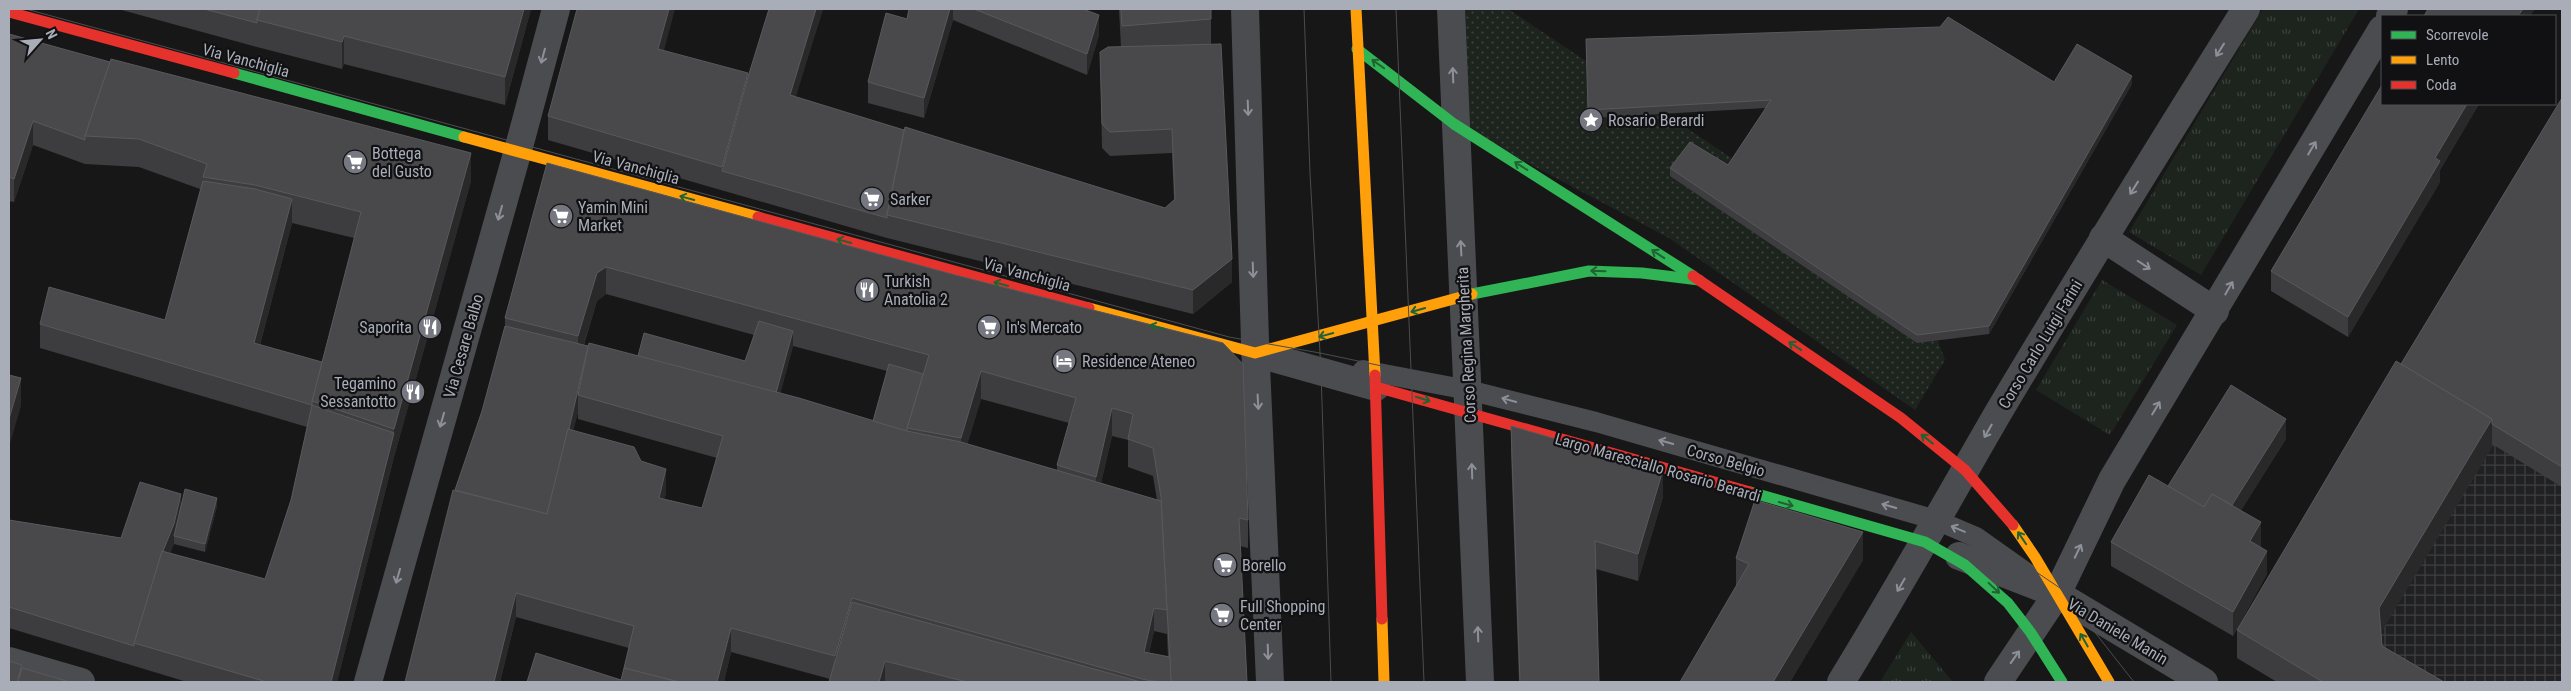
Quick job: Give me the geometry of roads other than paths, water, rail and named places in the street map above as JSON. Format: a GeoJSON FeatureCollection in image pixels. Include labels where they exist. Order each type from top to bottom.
{"type":"FeatureCollection","features":[{"type":"Feature","properties":{"kind":"main road"},"geometry":{"type":"LineString","coordinates":[[1356,9],[1376,379],[1384,682]]}},
{"type":"Feature","properties":{"kind":"main road","name":"Via Vanchiglia"},"geometry":{"type":"LineString","coordinates":[[9,12],[1255,354]]}},
{"type":"Feature","properties":{"kind":"main road"},"geometry":{"type":"LineString","coordinates":[[1357,49],[1454,124],[1699,280],[1901,418],[1965,470],[2008,516],[2109,682]]}},
{"type":"Feature","properties":{"kind":"main road"},"geometry":{"type":"LineString","coordinates":[[1255,354],[1373,323],[1464,296],[1589,271],[1642,273],[1699,280]]}},
{"type":"Feature","properties":{"kind":"main road","name":"Corso Belgio"},"geometry":{"type":"LineString","coordinates":[[1930,531],[1965,565],[1987,581],[2003,597],[2033,632],[2062,682]]}},
{"type":"Feature","properties":{"kind":"street","name":"Via Cesare Balbo"},"geometry":{"type":"LineString","coordinates":[[368,682],[518,152],[556,9]]}},
{"type":"Feature","properties":{"kind":"street"},"geometry":{"type":"LineString","coordinates":[[1245,9],[1255,354],[1270,682]]}},
{"type":"Feature","properties":{"kind":"street","name":"Corso Regina Margherita"},"geometry":{"type":"LineString","coordinates":[[1451,9],[1454,124],[1469,402],[1480,682]]}},
{"type":"Feature","properties":{"kind":"street","name":"Corso Carlo Luigi Farini"},"geometry":{"type":"LineString","coordinates":[[1841,682],[2103,238],[2246,9]]}},
{"type":"Feature","properties":{"kind":"street"},"geometry":{"type":"LineString","coordinates":[[1998,682],[2057,594],[2112,480],[2216,311],[2381,31]]}},
{"type":"Feature","properties":{"kind":"street"},"geometry":{"type":"LineString","coordinates":[[2103,238],[2216,311]]}},
{"type":"Feature","properties":{"kind":"street"},"geometry":{"type":"LineString","coordinates":[[1255,354],[1376,379]]}},
{"type":"Feature","properties":{"kind":"street"},"geometry":{"type":"LineString","coordinates":[[1930,531],[2057,594]]}},
{"type":"Feature","properties":{"kind":"street","name":"Via Daniele Manin"},"geometry":{"type":"LineString","coordinates":[[2057,594],[2204,682]]}},
{"type":"Feature","properties":{"kind":"street"},"geometry":{"type":"LineString","coordinates":[[9,662],[81,682]]}},
{"type":"Feature","properties":{"kind":"lane","name":"Corso Belgio"},"geometry":{"type":"LineString","coordinates":[[1376,379],[1469,402],[1596,422],[1930,531]]}},
{"type":"Feature","properties":{"kind":"tram line"},"geometry":{"type":"LineString","coordinates":[[26,9],[1229,337],[1320,353],[1468,384],[1939,515],[1977,532],[2060,588],[2134,682]]}},
{"type":"Feature","properties":{"kind":"tram line"},"geometry":{"type":"LineString","coordinates":[[1304,9],[1310,173],[1321,371],[1331,682]]}},
{"type":"Feature","properties":{"kind":"tram line"},"geometry":{"type":"LineString","coordinates":[[1396,9],[1424,682]]}},
{"type":"Feature","properties":{"kind":"place","name":"Rosario Berardi"},"geometry":{"type":"Point","coordinates":[1591,120]}},
{"type":"Feature","properties":{"kind":"place","name":"Bottega del Gusto"},"geometry":{"type":"Point","coordinates":[355,162]}},
{"type":"Feature","properties":{"kind":"place","name":"Sarker"},"geometry":{"type":"Point","coordinates":[872,199]}},
{"type":"Feature","properties":{"kind":"place","name":"Yamin Mini Market"},"geometry":{"type":"Point","coordinates":[561,216]}},
{"type":"Feature","properties":{"kind":"place","name":"Turkish Anatolia 2"},"geometry":{"type":"Point","coordinates":[867,290]}},
{"type":"Feature","properties":{"kind":"place","name":"Saporita"},"geometry":{"type":"Point","coordinates":[430,327]}},
{"type":"Feature","properties":{"kind":"place","name":"In's Mercato"},"geometry":{"type":"Point","coordinates":[989,327]}},
{"type":"Feature","properties":{"kind":"place","name":"Residence Ateneo"},"geometry":{"type":"Point","coordinates":[1064,361]}},
{"type":"Feature","properties":{"kind":"place","name":"Tegamino Sessantotto"},"geometry":{"type":"Point","coordinates":[413,392]}},
{"type":"Feature","properties":{"kind":"place","name":"Borello"},"geometry":{"type":"Point","coordinates":[1225,565]}},
{"type":"Feature","properties":{"kind":"place","name":"Full Shopping Center"},"geometry":{"type":"Point","coordinates":[1222,615]}}]}
